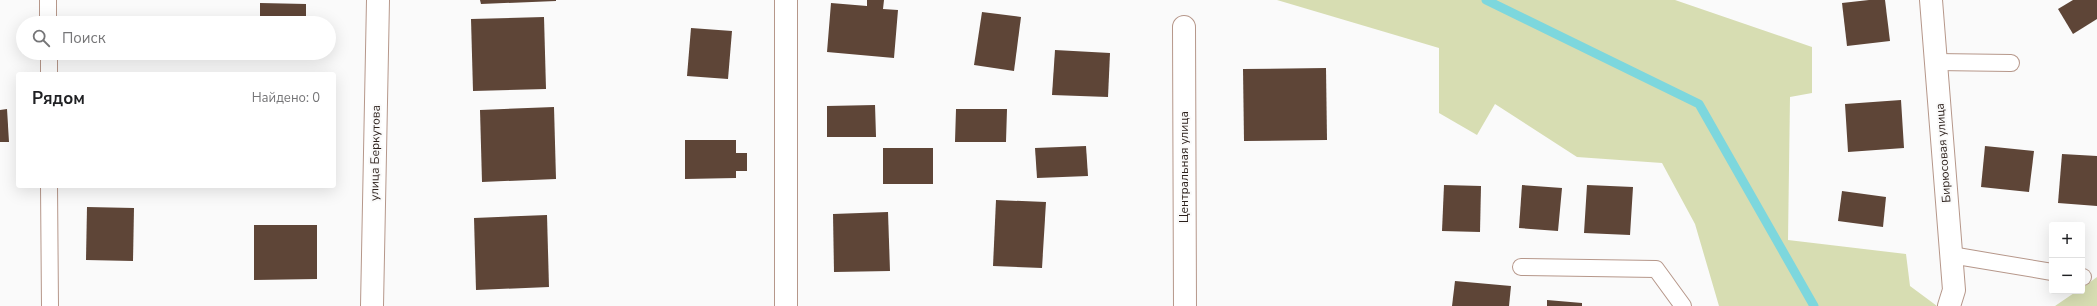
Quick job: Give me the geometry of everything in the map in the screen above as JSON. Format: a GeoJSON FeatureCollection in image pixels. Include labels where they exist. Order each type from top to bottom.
{"type":"FeatureCollection","features":[{"type":"Feature","properties":{"kind":"street","name":"улица Беркутова"},"geometry":{"type":"LineString","coordinates":[[372,306],[378,0]]}},
{"type":"Feature","properties":{"kind":"street"},"geometry":{"type":"LineString","coordinates":[[786,0],[786,306]]}},
{"type":"Feature","properties":{"kind":"street","name":"Бирюсовая улица"},"geometry":{"type":"LineString","coordinates":[[1931,0],[1954,290],[1949,306]]}},
{"type":"Feature","properties":{"kind":"street","name":"Центральная улица"},"geometry":{"type":"LineString","coordinates":[[1184,28],[1185,306]]}},
{"type":"Feature","properties":{"kind":"lane"},"geometry":{"type":"LineString","coordinates":[[48,0],[48,16]]}},
{"type":"Feature","properties":{"kind":"lane"},"geometry":{"type":"LineString","coordinates":[[49,60],[49,72]]}},
{"type":"Feature","properties":{"kind":"lane"},"geometry":{"type":"LineString","coordinates":[[1936,62],[2012,63]]}},
{"type":"Feature","properties":{"kind":"lane"},"geometry":{"type":"LineString","coordinates":[[49,188],[50,306]]}},
{"type":"Feature","properties":{"kind":"lane"},"geometry":{"type":"LineString","coordinates":[[1951,255],[2049,271]]}},
{"type":"Feature","properties":{"kind":"lane"},"geometry":{"type":"LineString","coordinates":[[1521,268],[1656,269],[1683,306]]}},
{"type":"Feature","properties":{"kind":"green space"},"geometry":{"type":"Polygon","coordinates":[[[1277,0],[1675,0],[1812,47],[1812,93],[1790,97],[1788,240],[1906,254],[1910,286],[1937,306],[1719,306],[1695,224],[1662,163],[1577,157],[1495,104],[1477,135],[1439,113],[1439,48],[1277,0]]]}},
{"type":"Feature","properties":{"kind":"green space"},"geometry":{"type":"Polygon","coordinates":[[[2097,277],[2097,306],[2055,306],[2073,294],[2085,294],[2085,286],[2097,277]]]}},
{"type":"Feature","properties":{"kind":"building"},"geometry":{"type":"Polygon","coordinates":[[[480,0],[556,0],[556,1],[481,4],[480,0]]]}},
{"type":"Feature","properties":{"kind":"building"},"geometry":{"type":"Polygon","coordinates":[[[867,0],[884,0],[883,9],[898,10],[894,58],[827,52],[831,3],[867,6],[867,0]]]}},
{"type":"Feature","properties":{"kind":"building"},"geometry":{"type":"Polygon","coordinates":[[[1885,0],[1890,41],[1847,46],[1842,3],[1885,0]]]}},
{"type":"Feature","properties":{"kind":"building"},"geometry":{"type":"Polygon","coordinates":[[[2073,0],[2097,0],[2097,19],[2073,34],[2058,9],[2073,0]]]}},
{"type":"Feature","properties":{"kind":"building"},"geometry":{"type":"Polygon","coordinates":[[[260,3],[306,4],[306,16],[260,16],[260,3]]]}},
{"type":"Feature","properties":{"kind":"building"},"geometry":{"type":"Polygon","coordinates":[[[982,12],[1021,17],[1014,71],[974,65],[982,12]]]}},
{"type":"Feature","properties":{"kind":"building"},"geometry":{"type":"Polygon","coordinates":[[[544,17],[546,89],[473,91],[471,19],[544,17]]]}},
{"type":"Feature","properties":{"kind":"building"},"geometry":{"type":"Polygon","coordinates":[[[691,28],[732,31],[728,79],[687,76],[691,28]]]}},
{"type":"Feature","properties":{"kind":"building"},"geometry":{"type":"Polygon","coordinates":[[[1055,50],[1110,53],[1108,97],[1052,95],[1055,50]]]}},
{"type":"Feature","properties":{"kind":"building"},"geometry":{"type":"Polygon","coordinates":[[[1326,68],[1327,140],[1244,141],[1243,69],[1326,68]]]}},
{"type":"Feature","properties":{"kind":"building"},"geometry":{"type":"Polygon","coordinates":[[[1901,100],[1904,148],[1848,152],[1845,104],[1901,100]]]}},
{"type":"Feature","properties":{"kind":"building"},"geometry":{"type":"Polygon","coordinates":[[[875,105],[876,137],[827,137],[827,106],[875,105]]]}},
{"type":"Feature","properties":{"kind":"building"},"geometry":{"type":"Polygon","coordinates":[[[554,107],[556,179],[482,182],[480,110],[554,107]]]}},
{"type":"Feature","properties":{"kind":"building"},"geometry":{"type":"Polygon","coordinates":[[[7,109],[9,142],[0,142],[0,110],[7,109]]]}},
{"type":"Feature","properties":{"kind":"building"},"geometry":{"type":"Polygon","coordinates":[[[956,109],[1007,109],[1006,142],[955,142],[956,109]]]}},
{"type":"Feature","properties":{"kind":"building"},"geometry":{"type":"Polygon","coordinates":[[[685,140],[736,140],[736,153],[747,153],[747,171],[736,171],[736,178],[685,179],[685,140]]]}},
{"type":"Feature","properties":{"kind":"building"},"geometry":{"type":"Polygon","coordinates":[[[1086,146],[1088,176],[1037,178],[1035,148],[1086,146]]]}},
{"type":"Feature","properties":{"kind":"building"},"geometry":{"type":"Polygon","coordinates":[[[1985,146],[2034,151],[2029,192],[1981,187],[1985,146]]]}},
{"type":"Feature","properties":{"kind":"building"},"geometry":{"type":"Polygon","coordinates":[[[883,148],[933,148],[933,184],[883,184],[883,148]]]}},
{"type":"Feature","properties":{"kind":"building"},"geometry":{"type":"Polygon","coordinates":[[[2062,154],[2097,156],[2097,206],[2058,203],[2062,154]]]}},
{"type":"Feature","properties":{"kind":"building"},"geometry":{"type":"Polygon","coordinates":[[[1444,185],[1481,186],[1480,232],[1442,231],[1444,185]]]}},
{"type":"Feature","properties":{"kind":"building"},"geometry":{"type":"Polygon","coordinates":[[[1522,185],[1562,188],[1558,231],[1519,228],[1522,185]]]}},
{"type":"Feature","properties":{"kind":"building"},"geometry":{"type":"Polygon","coordinates":[[[1587,185],[1633,187],[1630,235],[1584,233],[1587,185]]]}},
{"type":"Feature","properties":{"kind":"building"},"geometry":{"type":"Polygon","coordinates":[[[1842,191],[1886,197],[1883,227],[1838,221],[1842,191]]]}},
{"type":"Feature","properties":{"kind":"building"},"geometry":{"type":"Polygon","coordinates":[[[996,200],[1046,202],[1042,268],[993,266],[996,200]]]}},
{"type":"Feature","properties":{"kind":"building"},"geometry":{"type":"Polygon","coordinates":[[[87,207],[134,208],[133,261],[86,260],[87,207]]]}},
{"type":"Feature","properties":{"kind":"building"},"geometry":{"type":"Polygon","coordinates":[[[888,212],[890,271],[834,272],[833,214],[888,212]]]}},
{"type":"Feature","properties":{"kind":"building"},"geometry":{"type":"Polygon","coordinates":[[[547,215],[549,287],[476,290],[474,218],[547,215]]]}},
{"type":"Feature","properties":{"kind":"building"},"geometry":{"type":"Polygon","coordinates":[[[254,225],[317,225],[317,279],[254,280],[254,225]]]}},
{"type":"Feature","properties":{"kind":"building"},"geometry":{"type":"Polygon","coordinates":[[[1455,281],[1511,286],[1509,306],[1452,306],[1455,281]]]}},
{"type":"Feature","properties":{"kind":"building"},"geometry":{"type":"Polygon","coordinates":[[[1547,300],[1582,303],[1582,306],[1547,306],[1547,300]]]}},
{"type":"Feature","properties":{"kind":"waterway"},"geometry":{"type":"LineString","coordinates":[[1486,0],[1699,104],[1814,306]]}}]}
